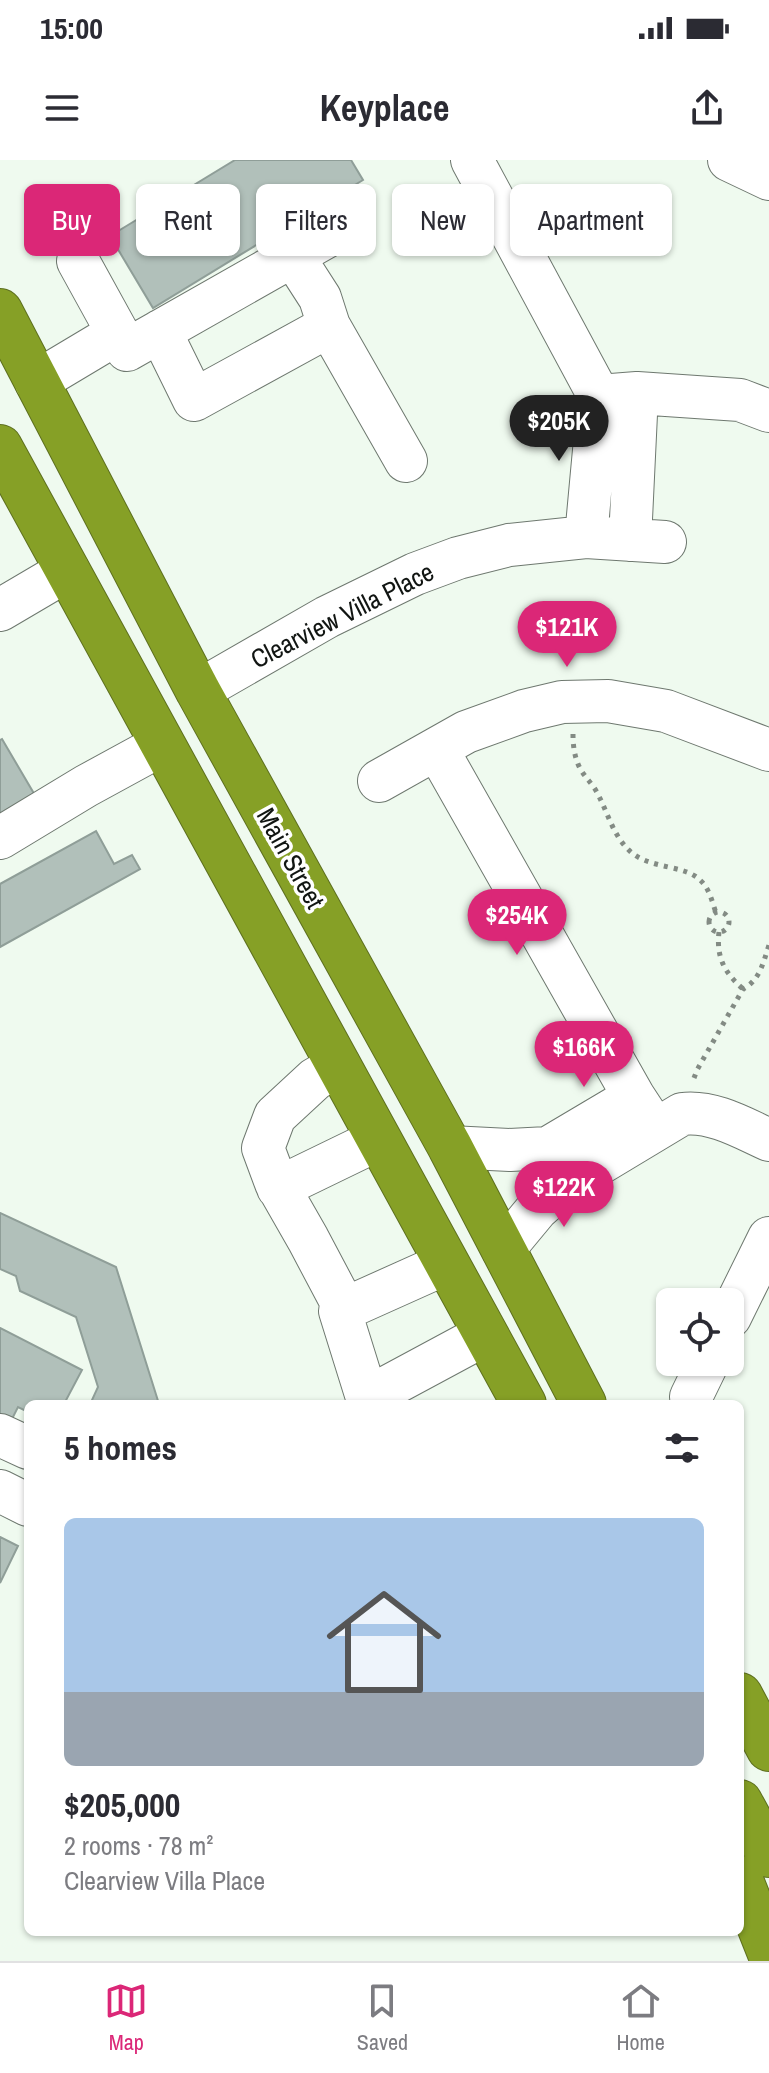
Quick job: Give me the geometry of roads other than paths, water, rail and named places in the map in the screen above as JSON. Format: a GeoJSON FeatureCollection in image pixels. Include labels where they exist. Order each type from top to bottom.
{"type":"FeatureCollection","features":[{"type":"Feature","properties":{"kind":"highway","name":"Main Street"},"geometry":{"type":"LineString","coordinates":[[0,311],[198,691],[450,1147],[582,1400]]}},
{"type":"Feature","properties":{"kind":"highway"},"geometry":{"type":"LineString","coordinates":[[0,447],[522,1400]]}},
{"type":"Feature","properties":{"kind":"highway"},"geometry":{"type":"LineString","coordinates":[[0,456],[29,500]]}},
{"type":"Feature","properties":{"kind":"highway"},"geometry":{"type":"LineString","coordinates":[[744,1669],[769,1707]]}},
{"type":"Feature","properties":{"kind":"highway"},"geometry":{"type":"LineString","coordinates":[[744,1702],[769,1749]]}},
{"type":"Feature","properties":{"kind":"highway"},"geometry":{"type":"LineString","coordinates":[[744,1809],[769,1855]]}},
{"type":"Feature","properties":{"kind":"highway"},"geometry":{"type":"LineString","coordinates":[[744,1888],[769,1951]]}},
{"type":"Feature","properties":{"kind":"street"},"geometry":{"type":"LineString","coordinates":[[472,160],[618,394],[586,537]]}},
{"type":"Feature","properties":{"kind":"street"},"geometry":{"type":"LineString","coordinates":[[729,160],[769,179]]}},
{"type":"Feature","properties":{"kind":"street"},"geometry":{"type":"LineString","coordinates":[[78,261],[127,350],[293,256],[320,298],[329,326],[406,461]]}},
{"type":"Feature","properties":{"kind":"street"},"geometry":{"type":"LineString","coordinates":[[160,331],[194,400],[329,326]]}},
{"type":"Feature","properties":{"kind":"street"},"geometry":{"type":"LineString","coordinates":[[36,382],[118,333]]}},
{"type":"Feature","properties":{"kind":"street"},"geometry":{"type":"LineString","coordinates":[[618,394],[740,400],[769,411]]}},
{"type":"Feature","properties":{"kind":"street","name":"Clearview Villa Place"},"geometry":{"type":"LineString","coordinates":[[198,691],[327,617],[415,574],[458,558],[509,545],[586,537],[647,541],[618,394]]}},
{"type":"Feature","properties":{"kind":"street"},"geometry":{"type":"LineString","coordinates":[[0,610],[68,570]]}},
{"type":"Feature","properties":{"kind":"street"},"geometry":{"type":"LineString","coordinates":[[379,781],[466,732],[524,711],[562,702],[608,701],[666,711],[769,750]]}},
{"type":"Feature","properties":{"kind":"street"},"geometry":{"type":"LineString","coordinates":[[0,838],[163,744]]}},
{"type":"Feature","properties":{"kind":"street"},"geometry":{"type":"LineString","coordinates":[[437,749],[660,1113]]}},
{"type":"Feature","properties":{"kind":"street"},"geometry":{"type":"LineString","coordinates":[[339,1065],[315,1079],[275,1116],[263,1148],[278,1188],[345,1309]]}},
{"type":"Feature","properties":{"kind":"street"},"geometry":{"type":"LineString","coordinates":[[450,1147],[548,1148],[580,1153],[660,1113],[732,1122],[769,1140]]}},
{"type":"Feature","properties":{"kind":"street"},"geometry":{"type":"LineString","coordinates":[[278,1188],[379,1139]]}},
{"type":"Feature","properties":{"kind":"street"},"geometry":{"type":"LineString","coordinates":[[503,1250],[537,1209],[564,1185],[580,1153]]}},
{"type":"Feature","properties":{"kind":"street"},"geometry":{"type":"LineString","coordinates":[[744,1289],[769,1238]]}},
{"type":"Feature","properties":{"kind":"street"},"geometry":{"type":"LineString","coordinates":[[368,1400],[340,1311],[447,1263]]}},
{"type":"Feature","properties":{"kind":"street"},"geometry":{"type":"LineString","coordinates":[[370,1400],[486,1334]]}},
{"type":"Feature","properties":{"kind":"street"},"geometry":{"type":"LineString","coordinates":[[0,1435],[24,1446]]}},
{"type":"Feature","properties":{"kind":"street"},"geometry":{"type":"LineString","coordinates":[[0,1491],[24,1503]]}}]}
